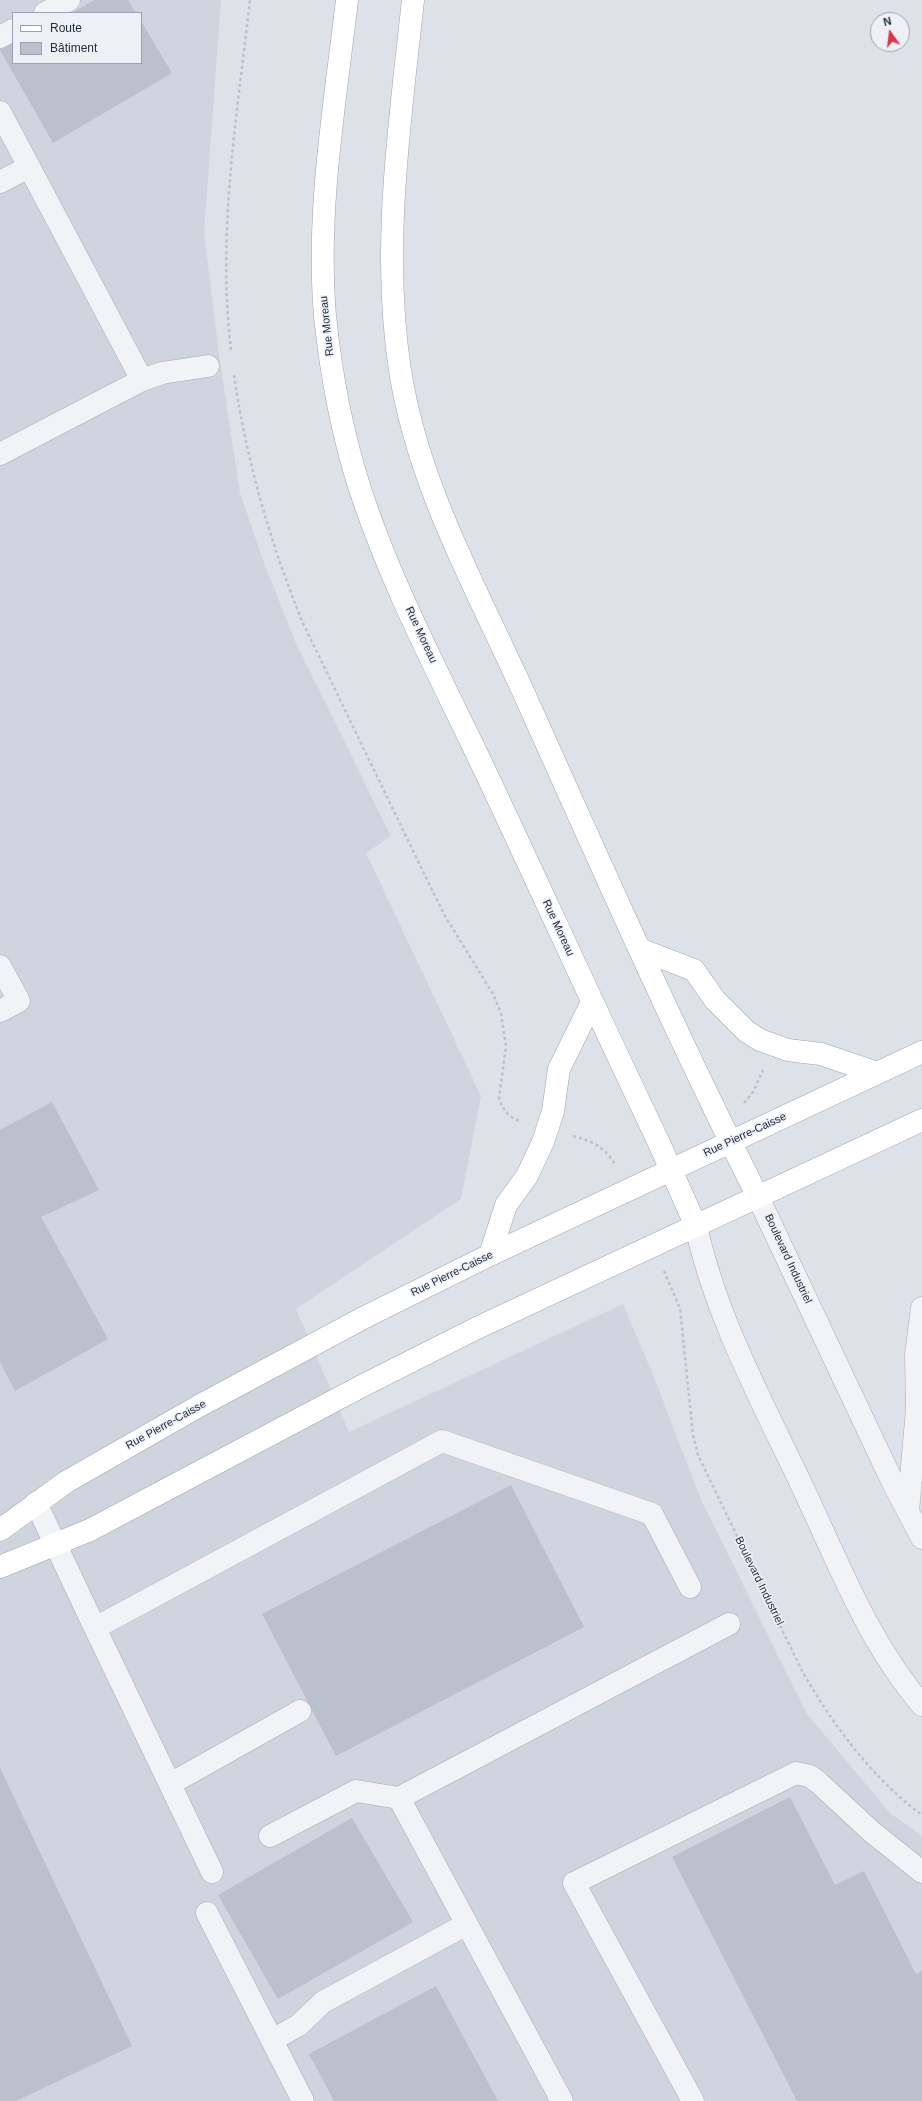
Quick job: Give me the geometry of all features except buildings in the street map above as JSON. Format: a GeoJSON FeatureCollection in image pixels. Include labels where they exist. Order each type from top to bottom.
{"type":"FeatureCollection","features":[{"type":"Feature","properties":{"kind":"main road","name":"Rue Moreau"},"geometry":{"type":"LineString","coordinates":[[347,0],[326,186],[323,277],[330,354],[341,419],[359,486],[386,558],[696,1226]]}},
{"type":"Feature","properties":{"kind":"main road"},"geometry":{"type":"LineString","coordinates":[[413,0],[400,134],[393,237],[394,316],[405,400],[422,458],[444,519],[639,949],[758,1197]]}},
{"type":"Feature","properties":{"kind":"main road"},"geometry":{"type":"LineString","coordinates":[[639,949],[694,970],[724,1010],[746,1031],[760,1040],[788,1050],[821,1054],[877,1073]]}},
{"type":"Feature","properties":{"kind":"main road"},"geometry":{"type":"LineString","coordinates":[[490,1256],[506,1205],[527,1176],[543,1142],[553,1111],[559,1069],[592,1002]]}},
{"type":"Feature","properties":{"kind":"main road","name":"Rue Pierre-Caisse"},"geometry":{"type":"LineString","coordinates":[[0,1530],[66,1482],[199,1406],[365,1317],[490,1256],[922,1052]]}},
{"type":"Feature","properties":{"kind":"main road"},"geometry":{"type":"LineString","coordinates":[[0,1567],[120,1515],[353,1390],[426,1354],[922,1120]]}},
{"type":"Feature","properties":{"kind":"street"},"geometry":{"type":"LineString","coordinates":[[47,12],[69,0]]}},
{"type":"Feature","properties":{"kind":"street"},"geometry":{"type":"LineString","coordinates":[[0,37],[12,31]]}},
{"type":"Feature","properties":{"kind":"street"},"geometry":{"type":"LineString","coordinates":[[0,112],[142,380]]}},
{"type":"Feature","properties":{"kind":"street"},"geometry":{"type":"LineString","coordinates":[[0,182],[29,167]]}},
{"type":"Feature","properties":{"kind":"street"},"geometry":{"type":"LineString","coordinates":[[0,454],[142,380],[162,373],[208,366]]}},
{"type":"Feature","properties":{"kind":"street"},"geometry":{"type":"LineString","coordinates":[[0,966],[19,1001],[0,1011]]}},
{"type":"Feature","properties":{"kind":"street","name":"Boulevard Industriel"},"geometry":{"type":"LineString","coordinates":[[758,1197],[908,1512],[922,1538]]}},
{"type":"Feature","properties":{"kind":"street"},"geometry":{"type":"LineString","coordinates":[[696,1226],[708,1273],[744,1362],[875,1638],[904,1684],[922,1705]]}},
{"type":"Feature","properties":{"kind":"street"},"geometry":{"type":"LineString","coordinates":[[908,1512],[917,1409],[916,1355],[922,1308]]}},
{"type":"Feature","properties":{"kind":"street"},"geometry":{"type":"LineString","coordinates":[[95,1628],[442,1441],[652,1514],[690,1587]]}},
{"type":"Feature","properties":{"kind":"street"},"geometry":{"type":"LineString","coordinates":[[36,1503],[212,1872]]}},
{"type":"Feature","properties":{"kind":"street"},"geometry":{"type":"LineString","coordinates":[[270,1836],[356,1791],[399,1798],[729,1624]]}},
{"type":"Feature","properties":{"kind":"street"},"geometry":{"type":"LineString","coordinates":[[170,1784],[300,1711]]}},
{"type":"Feature","properties":{"kind":"street"},"geometry":{"type":"LineString","coordinates":[[693,2101],[574,1883],[796,1773],[810,1776],[872,1832],[922,1872]]}},
{"type":"Feature","properties":{"kind":"street"},"geometry":{"type":"LineString","coordinates":[[399,1798],[562,2101]]}},
{"type":"Feature","properties":{"kind":"street"},"geometry":{"type":"LineString","coordinates":[[207,1913],[303,2101]]}},
{"type":"Feature","properties":{"kind":"street"},"geometry":{"type":"LineString","coordinates":[[272,2040],[300,2025],[323,2002],[467,1924]]}},
{"type":"Feature","properties":{"kind":"path"},"geometry":{"type":"LineString","coordinates":[[231,352],[226,303],[227,219],[230,177],[250,0]]}},
{"type":"Feature","properties":{"kind":"path"},"geometry":{"type":"LineString","coordinates":[[233,371],[251,464],[288,585],[317,651],[445,916],[493,994],[501,1013],[506,1046],[499,1091],[501,1104],[508,1115],[527,1123]]}},
{"type":"Feature","properties":{"kind":"path"},"geometry":{"type":"LineString","coordinates":[[744,1103],[753,1092],[766,1064]]}},
{"type":"Feature","properties":{"kind":"path"},"geometry":{"type":"LineString","coordinates":[[572,1135],[595,1143],[604,1149],[617,1168]]}},
{"type":"Feature","properties":{"kind":"path","name":"Boulevard Industriel"},"geometry":{"type":"LineString","coordinates":[[680,1308],[693,1435],[698,1455],[799,1664],[816,1695],[846,1737],[877,1775],[922,1815]]}},
{"type":"Feature","properties":{"kind":"shaded area"},"geometry":{"type":"Polygon","coordinates":[[[0,0],[221,0],[204,233],[220,362],[240,493],[264,563],[295,641],[391,836],[366,853],[481,1096],[461,1199],[296,1309],[349,1432],[623,1304],[654,1377],[701,1500],[807,1714],[891,1814],[922,1836],[922,2101],[0,2101],[0,0]]]}}]}
